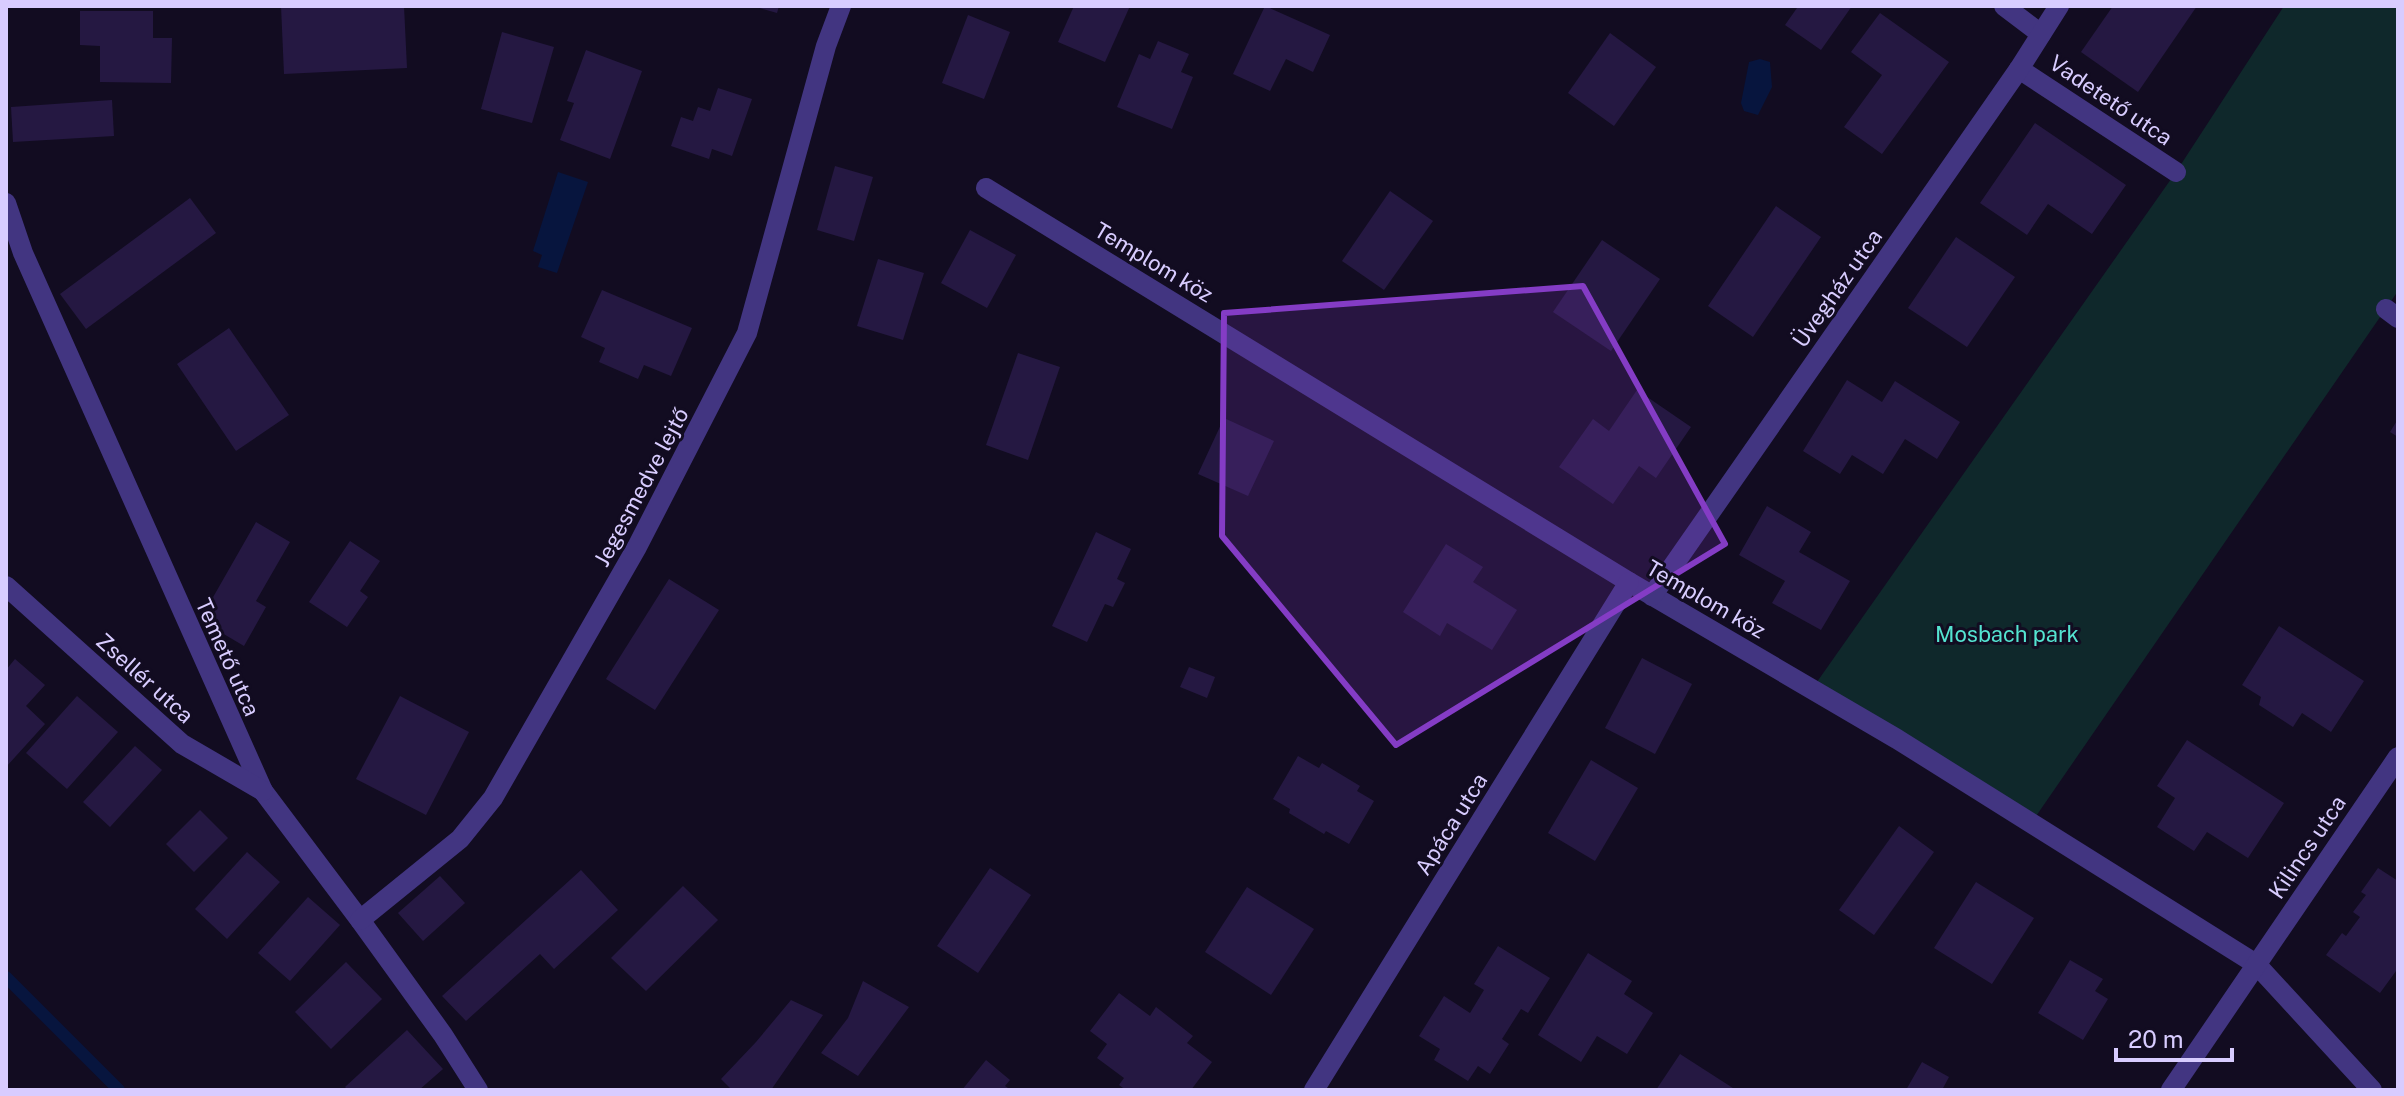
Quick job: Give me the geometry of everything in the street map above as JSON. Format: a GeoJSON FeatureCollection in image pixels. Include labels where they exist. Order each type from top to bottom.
{"type":"FeatureCollection","features":[{"type":"Feature","properties":{"kind":"street","name":"Jegesmedve lejtő"},"geometry":{"type":"LineString","coordinates":[[360,920],[460,839],[493,798],[637,547],[747,333],[826,46],[841,6]]}},
{"type":"Feature","properties":{"kind":"street"},"geometry":{"type":"LineString","coordinates":[[2004,6],[2041,34]]}},
{"type":"Feature","properties":{"kind":"street","name":"Üvegház utca"},"geometry":{"type":"LineString","coordinates":[[1652,596],[2019,69],[2059,6]]}},
{"type":"Feature","properties":{"kind":"street","name":"Vadetető utca"},"geometry":{"type":"LineString","coordinates":[[2019,69],[2176,172]]}},
{"type":"Feature","properties":{"kind":"street","name":"Templom köz"},"geometry":{"type":"LineString","coordinates":[[986,188],[1652,596],[1897,739],[2256,964],[2372,1090]]}},
{"type":"Feature","properties":{"kind":"street","name":"Temető utca"},"geometry":{"type":"LineString","coordinates":[[6,203],[23,253],[263,791],[443,1035],[478,1090]]}},
{"type":"Feature","properties":{"kind":"street","name":"Apáca utca"},"geometry":{"type":"LineString","coordinates":[[1314,1090],[1629,582]]}},
{"type":"Feature","properties":{"kind":"street","name":"Zsellér utca"},"geometry":{"type":"LineString","coordinates":[[6,586],[182,744],[263,791]]}},
{"type":"Feature","properties":{"kind":"street","name":"Kilincs utca"},"geometry":{"type":"LineString","coordinates":[[2171,1090],[2398,757]]}},
{"type":"Feature","properties":{"kind":"highlighted area"},"geometry":{"type":"Polygon","coordinates":[[[1583,286],[1725,544],[1396,745],[1222,536],[1224,313],[1583,286]]]}},
{"type":"Feature","properties":{"kind":"green space","name":"Mosbach park"},"geometry":{"type":"Polygon","coordinates":[[[2284,6],[2398,6],[2398,291],[2032,822],[1812,689],[2176,172],[2284,6]]]}},
{"type":"Feature","properties":{"kind":"water"},"geometry":{"type":"Polygon","coordinates":[[[1760,59],[1770,62],[1772,87],[1758,115],[1744,111],[1741,103],[1749,62],[1760,59]]]}},
{"type":"Feature","properties":{"kind":"water"},"geometry":{"type":"Polygon","coordinates":[[[558,172],[588,182],[557,273],[538,267],[542,255],[533,251],[558,172]]]}},
{"type":"Feature","properties":{"kind":"building"},"geometry":{"type":"Polygon","coordinates":[[[281,6],[404,6],[407,68],[284,74],[281,6]]]}},
{"type":"Feature","properties":{"kind":"building"},"geometry":{"type":"Polygon","coordinates":[[[753,6],[779,6],[777,13],[753,6]]]}},
{"type":"Feature","properties":{"kind":"building"},"geometry":{"type":"Polygon","coordinates":[[[1074,6],[1130,6],[1105,62],[1058,42],[1074,6]]]}},
{"type":"Feature","properties":{"kind":"building"},"geometry":{"type":"Polygon","coordinates":[[[1265,6],[1330,35],[1313,72],[1286,59],[1270,91],[1233,74],[1265,6]]]}},
{"type":"Feature","properties":{"kind":"building"},"geometry":{"type":"Polygon","coordinates":[[[1794,6],[1852,6],[1821,50],[1785,25],[1797,8],[1794,6]]]}},
{"type":"Feature","properties":{"kind":"building"},"geometry":{"type":"Polygon","coordinates":[[[2113,6],[2197,6],[2138,92],[2081,52],[2113,6]]]}},
{"type":"Feature","properties":{"kind":"building"},"geometry":{"type":"Polygon","coordinates":[[[80,11],[153,11],[153,38],[172,38],[171,83],[100,82],[100,46],[80,45],[80,11]]]}},
{"type":"Feature","properties":{"kind":"building"},"geometry":{"type":"Polygon","coordinates":[[[1880,13],[1949,62],[1882,154],[1844,127],[1882,75],[1851,52],[1880,13]]]}},
{"type":"Feature","properties":{"kind":"building"},"geometry":{"type":"Polygon","coordinates":[[[968,15],[1010,32],[984,99],[942,83],[968,15]]]}},
{"type":"Feature","properties":{"kind":"building"},"geometry":{"type":"Polygon","coordinates":[[[502,32],[554,47],[532,123],[481,109],[502,32]]]}},
{"type":"Feature","properties":{"kind":"building"},"geometry":{"type":"Polygon","coordinates":[[[1610,33],[1656,67],[1614,126],[1568,93],[1610,33]]]}},
{"type":"Feature","properties":{"kind":"building"},"geometry":{"type":"Polygon","coordinates":[[[1158,41],[1189,54],[1181,72],[1193,77],[1172,129],[1117,107],[1139,54],[1150,59],[1158,41]]]}},
{"type":"Feature","properties":{"kind":"building"},"geometry":{"type":"Polygon","coordinates":[[[586,50],[642,71],[610,159],[560,140],[574,103],[567,101],[586,50]]]}},
{"type":"Feature","properties":{"kind":"building"},"geometry":{"type":"Polygon","coordinates":[[[718,88],[752,99],[732,156],[712,149],[709,159],[671,146],[681,117],[693,121],[698,107],[710,111],[718,88]]]}},
{"type":"Feature","properties":{"kind":"building"},"geometry":{"type":"Polygon","coordinates":[[[112,100],[114,136],[13,142],[11,107],[112,100]]]}},
{"type":"Feature","properties":{"kind":"building"},"geometry":{"type":"Polygon","coordinates":[[[2035,123],[2126,185],[2092,234],[2048,204],[2027,235],[1980,203],[2035,123]]]}},
{"type":"Feature","properties":{"kind":"building"},"geometry":{"type":"Polygon","coordinates":[[[835,166],[873,177],[854,241],[817,230],[835,166]]]}},
{"type":"Feature","properties":{"kind":"building"},"geometry":{"type":"Polygon","coordinates":[[[1390,191],[1433,221],[1384,290],[1342,261],[1390,191]]]}},
{"type":"Feature","properties":{"kind":"building"},"geometry":{"type":"Polygon","coordinates":[[[190,198],[216,233],[86,329],[60,294],[190,198]]]}},
{"type":"Feature","properties":{"kind":"building"},"geometry":{"type":"Polygon","coordinates":[[[1776,206],[1821,237],[1753,337],[1708,306],[1776,206]]]}},
{"type":"Feature","properties":{"kind":"building"},"geometry":{"type":"Polygon","coordinates":[[[970,230],[1016,255],[987,308],[941,283],[970,230]]]}},
{"type":"Feature","properties":{"kind":"building"},"geometry":{"type":"Polygon","coordinates":[[[1956,237],[2015,277],[1967,347],[1908,308],[1956,237]]]}},
{"type":"Feature","properties":{"kind":"building"},"geometry":{"type":"Polygon","coordinates":[[[1602,240],[1660,279],[1611,351],[1553,312],[1602,240]]]}},
{"type":"Feature","properties":{"kind":"building"},"geometry":{"type":"Polygon","coordinates":[[[878,259],[924,273],[903,340],[857,326],[878,259]]]}},
{"type":"Feature","properties":{"kind":"building"},"geometry":{"type":"Polygon","coordinates":[[[602,290],[692,328],[671,376],[644,365],[638,379],[599,362],[605,348],[581,337],[602,290]]]}},
{"type":"Feature","properties":{"kind":"building"},"geometry":{"type":"Polygon","coordinates":[[[229,328],[289,415],[236,451],[177,364],[229,328]]]}},
{"type":"Feature","properties":{"kind":"building"},"geometry":{"type":"Polygon","coordinates":[[[1018,353],[1060,367],[1028,460],[986,445],[1018,353]]]}},
{"type":"Feature","properties":{"kind":"building"},"geometry":{"type":"Polygon","coordinates":[[[1847,380],[1882,402],[1895,381],[1960,422],[1937,459],[1905,439],[1883,474],[1852,455],[1840,474],[1803,451],[1847,380]]]}},
{"type":"Feature","properties":{"kind":"building"},"geometry":{"type":"Polygon","coordinates":[[[1637,390],[1691,427],[1656,478],[1639,466],[1613,504],[1559,467],[1593,419],[1609,431],[1637,390]]]}},
{"type":"Feature","properties":{"kind":"building"},"geometry":{"type":"Polygon","coordinates":[[[1224,418],[1274,441],[1248,496],[1198,474],[1224,418]]]}},
{"type":"Feature","properties":{"kind":"building"},"geometry":{"type":"Polygon","coordinates":[[[2398,419],[2398,437],[2390,432],[2398,419]]]}},
{"type":"Feature","properties":{"kind":"building"},"geometry":{"type":"Polygon","coordinates":[[[1767,506],[1811,532],[1799,552],[1850,581],[1821,630],[1772,603],[1785,581],[1739,555],[1767,506]]]}},
{"type":"Feature","properties":{"kind":"building"},"geometry":{"type":"Polygon","coordinates":[[[256,522],[290,542],[256,601],[266,607],[244,646],[200,620],[256,522]]]}},
{"type":"Feature","properties":{"kind":"building"},"geometry":{"type":"Polygon","coordinates":[[[1096,532],[1131,549],[1117,579],[1125,583],[1113,607],[1105,604],[1087,642],[1052,626],[1096,532]]]}},
{"type":"Feature","properties":{"kind":"building"},"geometry":{"type":"Polygon","coordinates":[[[350,541],[380,561],[360,591],[368,597],[347,627],[309,602],[350,541]]]}},
{"type":"Feature","properties":{"kind":"building"},"geometry":{"type":"Polygon","coordinates":[[[1446,544],[1483,567],[1473,582],[1517,610],[1492,650],[1447,623],[1440,636],[1403,612],[1446,544]]]}},
{"type":"Feature","properties":{"kind":"building"},"geometry":{"type":"Polygon","coordinates":[[[669,579],[719,610],[655,710],[606,679],[669,579]]]}},
{"type":"Feature","properties":{"kind":"building"},"geometry":{"type":"Polygon","coordinates":[[[2279,626],[2364,681],[2331,732],[2302,713],[2293,727],[2259,705],[2261,697],[2242,685],[2279,626]]]}},
{"type":"Feature","properties":{"kind":"building"},"geometry":{"type":"Polygon","coordinates":[[[1642,658],[1692,684],[1655,754],[1605,728],[1642,658]]]}},
{"type":"Feature","properties":{"kind":"building"},"geometry":{"type":"Polygon","coordinates":[[[15,659],[45,685],[26,706],[45,724],[6,767],[6,670],[15,659]]]}},
{"type":"Feature","properties":{"kind":"building"},"geometry":{"type":"Polygon","coordinates":[[[1189,667],[1215,677],[1207,698],[1180,687],[1189,667]]]}},
{"type":"Feature","properties":{"kind":"building"},"geometry":{"type":"Polygon","coordinates":[[[77,696],[118,732],[67,789],[26,753],[77,696]]]}},
{"type":"Feature","properties":{"kind":"building"},"geometry":{"type":"Polygon","coordinates":[[[400,696],[469,732],[426,815],[356,779],[400,696]]]}},
{"type":"Feature","properties":{"kind":"building"},"geometry":{"type":"Polygon","coordinates":[[[2187,740],[2284,803],[2248,858],[2207,832],[2194,851],[2157,827],[2175,798],[2157,786],[2187,740]]]}},
{"type":"Feature","properties":{"kind":"building"},"geometry":{"type":"Polygon","coordinates":[[[135,746],[162,770],[110,827],[83,802],[135,746]]]}},
{"type":"Feature","properties":{"kind":"building"},"geometry":{"type":"Polygon","coordinates":[[[1298,756],[1319,768],[1322,763],[1360,786],[1357,791],[1374,801],[1349,844],[1326,831],[1324,834],[1289,813],[1290,809],[1273,799],[1298,756]]]}},
{"type":"Feature","properties":{"kind":"building"},"geometry":{"type":"Polygon","coordinates":[[[1591,760],[1638,788],[1595,861],[1548,833],[1591,760]]]}},
{"type":"Feature","properties":{"kind":"building"},"geometry":{"type":"Polygon","coordinates":[[[200,810],[228,838],[194,872],[166,844],[200,810]]]}},
{"type":"Feature","properties":{"kind":"building"},"geometry":{"type":"Polygon","coordinates":[[[1899,826],[1934,852],[1874,935],[1839,910],[1899,826]]]}},
{"type":"Feature","properties":{"kind":"building"},"geometry":{"type":"Polygon","coordinates":[[[247,852],[280,882],[227,939],[195,909],[247,852]]]}},
{"type":"Feature","properties":{"kind":"building"},"geometry":{"type":"Polygon","coordinates":[[[990,868],[1031,895],[978,973],[937,946],[990,868]]]}},
{"type":"Feature","properties":{"kind":"building"},"geometry":{"type":"Polygon","coordinates":[[[2378,868],[2398,881],[2398,972],[2380,993],[2326,955],[2342,933],[2346,936],[2360,917],[2353,912],[2366,895],[2361,892],[2378,868]]]}},
{"type":"Feature","properties":{"kind":"building"},"geometry":{"type":"Polygon","coordinates":[[[581,870],[618,910],[554,969],[540,954],[466,1021],[442,996],[581,870]]]}},
{"type":"Feature","properties":{"kind":"building"},"geometry":{"type":"Polygon","coordinates":[[[440,876],[465,903],[423,941],[398,913],[440,876]]]}},
{"type":"Feature","properties":{"kind":"building"},"geometry":{"type":"Polygon","coordinates":[[[1976,882],[2034,918],[1992,984],[1934,948],[1976,882]]]}},
{"type":"Feature","properties":{"kind":"building"},"geometry":{"type":"Polygon","coordinates":[[[683,886],[718,920],[646,991],[611,958],[683,886]]]}},
{"type":"Feature","properties":{"kind":"building"},"geometry":{"type":"Polygon","coordinates":[[[1247,887],[1314,929],[1271,995],[1205,952],[1247,887]]]}},
{"type":"Feature","properties":{"kind":"building"},"geometry":{"type":"Polygon","coordinates":[[[308,897],[340,925],[290,981],[258,953],[308,897]]]}},
{"type":"Feature","properties":{"kind":"building"},"geometry":{"type":"Polygon","coordinates":[[[1498,946],[1550,978],[1528,1013],[1521,1009],[1502,1039],[1509,1044],[1490,1074],[1478,1066],[1468,1081],[1434,1060],[1440,1049],[1419,1036],[1444,996],[1470,1013],[1484,990],[1474,984],[1498,946]]]}},
{"type":"Feature","properties":{"kind":"building"},"geometry":{"type":"Polygon","coordinates":[[[1588,953],[1632,981],[1624,994],[1653,1013],[1627,1054],[1597,1036],[1581,1062],[1538,1035],[1588,953]]]}},
{"type":"Feature","properties":{"kind":"building"},"geometry":{"type":"Polygon","coordinates":[[[2070,960],[2103,979],[2095,991],[2108,999],[2083,1040],[2038,1013],[2070,960]]]}},
{"type":"Feature","properties":{"kind":"building"},"geometry":{"type":"Polygon","coordinates":[[[346,962],[382,999],[331,1049],[295,1012],[346,962]]]}},
{"type":"Feature","properties":{"kind":"building"},"geometry":{"type":"Polygon","coordinates":[[[863,981],[909,1007],[858,1076],[821,1053],[848,1018],[863,981]]]}},
{"type":"Feature","properties":{"kind":"building"},"geometry":{"type":"Polygon","coordinates":[[[1119,993],[1150,1016],[1156,1007],[1193,1036],[1187,1043],[1212,1062],[1191,1090],[1126,1090],[1119,1085],[1124,1078],[1097,1058],[1107,1044],[1090,1031],[1119,993]]]}},
{"type":"Feature","properties":{"kind":"building"},"geometry":{"type":"Polygon","coordinates":[[[791,1000],[823,1015],[771,1090],[732,1090],[721,1079],[791,1000]]]}},
{"type":"Feature","properties":{"kind":"building"},"geometry":{"type":"Polygon","coordinates":[[[407,1030],[443,1069],[419,1090],[348,1090],[345,1087],[407,1030]]]}},
{"type":"Feature","properties":{"kind":"building"},"geometry":{"type":"Polygon","coordinates":[[[1680,1054],[1736,1090],[1656,1090],[1680,1054]]]}},
{"type":"Feature","properties":{"kind":"building"},"geometry":{"type":"Polygon","coordinates":[[[986,1060],[1010,1080],[1005,1086],[1011,1090],[962,1090],[986,1060]]]}},
{"type":"Feature","properties":{"kind":"building"},"geometry":{"type":"Polygon","coordinates":[[[1922,1062],[1949,1077],[1942,1090],[1906,1090],[1922,1062]]]}},
{"type":"Feature","properties":{"kind":"waterway"},"geometry":{"type":"LineString","coordinates":[[6,977],[119,1090]]}}]}
